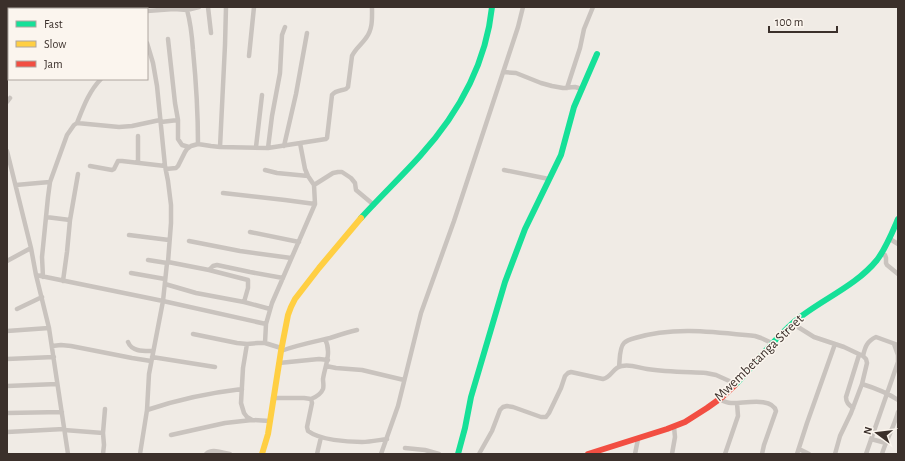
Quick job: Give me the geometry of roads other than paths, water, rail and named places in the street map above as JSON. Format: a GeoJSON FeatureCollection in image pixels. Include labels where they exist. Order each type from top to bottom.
{"type":"FeatureCollection","features":[{"type":"Feature","properties":{"kind":"street"},"geometry":{"type":"LineString","coordinates":[[148,11],[180,8],[187,10],[199,7]]}},
{"type":"Feature","properties":{"kind":"street"},"geometry":{"type":"LineString","coordinates":[[208,7],[211,33]]}},
{"type":"Feature","properties":{"kind":"street"},"geometry":{"type":"LineString","coordinates":[[220,147],[226,7]]}},
{"type":"Feature","properties":{"kind":"street"},"geometry":{"type":"LineString","coordinates":[[249,56],[254,7]]}},
{"type":"Feature","properties":{"kind":"street"},"geometry":{"type":"LineString","coordinates":[[90,166],[112,170],[118,161],[176,168],[184,152],[189,147],[198,144],[220,147],[268,148],[323,140],[327,138],[332,95],[336,91],[346,89],[348,87],[352,56],[367,37],[371,29],[372,7]]}},
{"type":"Feature","properties":{"kind":"street"},"geometry":{"type":"LineString","coordinates":[[262,454],[268,434],[281,349],[288,315],[295,299],[344,237],[422,154],[447,122],[464,95],[479,63],[489,32],[492,7]]}},
{"type":"Feature","properties":{"kind":"street"},"geometry":{"type":"LineString","coordinates":[[381,454],[398,406],[421,313],[454,221],[518,27],[523,7]]}},
{"type":"Feature","properties":{"kind":"street"},"geometry":{"type":"LineString","coordinates":[[567,88],[580,48],[584,29],[593,7]]}},
{"type":"Feature","properties":{"kind":"street"},"geometry":{"type":"LineString","coordinates":[[187,10],[191,22],[196,75],[198,144]]}},
{"type":"Feature","properties":{"kind":"street"},"geometry":{"type":"LineString","coordinates":[[268,148],[280,73],[282,35],[285,27]]}},
{"type":"Feature","properties":{"kind":"street"},"geometry":{"type":"LineString","coordinates":[[284,146],[296,94],[307,33]]}},
{"type":"Feature","properties":{"kind":"street"},"geometry":{"type":"LineString","coordinates":[[168,39],[178,120],[178,139],[182,145],[189,147]]}},
{"type":"Feature","properties":{"kind":"street"},"geometry":{"type":"LineString","coordinates":[[140,454],[147,410],[149,374],[164,301],[171,205],[157,86],[148,47]]}},
{"type":"Feature","properties":{"kind":"street"},"geometry":{"type":"LineString","coordinates":[[458,454],[471,397],[505,282],[525,229],[561,155],[574,108],[597,54]]}},
{"type":"Feature","properties":{"kind":"street"},"geometry":{"type":"LineString","coordinates":[[503,72],[516,73],[541,83],[563,88],[575,87],[582,89]]}},
{"type":"Feature","properties":{"kind":"street"},"geometry":{"type":"LineString","coordinates":[[43,277],[42,258],[50,182],[53,171],[67,135],[77,123],[90,95],[100,80]]}},
{"type":"Feature","properties":{"kind":"street"},"geometry":{"type":"LineString","coordinates":[[256,147],[262,96]]}},
{"type":"Feature","properties":{"kind":"street"},"geometry":{"type":"LineString","coordinates":[[77,123],[119,127],[178,120]]}},
{"type":"Feature","properties":{"kind":"street"},"geometry":{"type":"LineString","coordinates":[[138,136],[138,163]]}},
{"type":"Feature","properties":{"kind":"street"},"geometry":{"type":"LineString","coordinates":[[265,343],[266,324],[270,309],[315,204],[314,185],[305,169],[300,143]]}},
{"type":"Feature","properties":{"kind":"street"},"geometry":{"type":"LineString","coordinates":[[7,151],[32,248],[36,275],[49,328],[68,454]]}},
{"type":"Feature","properties":{"kind":"street"},"geometry":{"type":"LineString","coordinates":[[266,170],[277,173],[308,176]]}},
{"type":"Feature","properties":{"kind":"street"},"geometry":{"type":"LineString","coordinates":[[504,170],[549,178]]}},
{"type":"Feature","properties":{"kind":"street"},"geometry":{"type":"LineString","coordinates":[[314,185],[334,173],[342,172],[351,178],[356,190],[374,205]]}},
{"type":"Feature","properties":{"kind":"street"},"geometry":{"type":"LineString","coordinates":[[63,281],[68,252],[70,220],[78,174]]}},
{"type":"Feature","properties":{"kind":"street"},"geometry":{"type":"LineString","coordinates":[[16,186],[50,182]]}},
{"type":"Feature","properties":{"kind":"street"},"geometry":{"type":"LineString","coordinates":[[223,193],[315,204]]}},
{"type":"Feature","properties":{"kind":"street"},"geometry":{"type":"LineString","coordinates":[[46,217],[70,220]]}},
{"type":"Feature","properties":{"kind":"street","name":"Mwembetanga Street"},"geometry":{"type":"LineString","coordinates":[[588,454],[674,427],[690,420],[719,399],[736,384],[772,343],[794,321],[868,270],[881,254],[890,239],[898,220]]}},
{"type":"Feature","properties":{"kind":"street"},"geometry":{"type":"LineString","coordinates":[[250,232],[299,242]]}},
{"type":"Feature","properties":{"kind":"street"},"geometry":{"type":"LineString","coordinates":[[129,235],[169,240]]}},
{"type":"Feature","properties":{"kind":"street"},"geometry":{"type":"LineString","coordinates":[[890,239],[898,244]]}},
{"type":"Feature","properties":{"kind":"street"},"geometry":{"type":"LineString","coordinates":[[189,241],[240,251],[291,258]]}},
{"type":"Feature","properties":{"kind":"street"},"geometry":{"type":"LineString","coordinates":[[7,261],[32,248]]}},
{"type":"Feature","properties":{"kind":"street"},"geometry":{"type":"LineString","coordinates":[[881,254],[886,256],[886,265],[898,274]]}},
{"type":"Feature","properties":{"kind":"street"},"geometry":{"type":"LineString","coordinates":[[148,260],[209,270],[248,280],[248,288],[244,302]]}},
{"type":"Feature","properties":{"kind":"street"},"geometry":{"type":"LineString","coordinates":[[209,270],[214,266],[217,266],[283,278]]}},
{"type":"Feature","properties":{"kind":"street"},"geometry":{"type":"LineString","coordinates":[[131,272],[196,293],[244,302],[270,309]]}},
{"type":"Feature","properties":{"kind":"street"},"geometry":{"type":"LineString","coordinates":[[36,275],[164,301],[266,324]]}},
{"type":"Feature","properties":{"kind":"street"},"geometry":{"type":"LineString","coordinates":[[17,309],[42,297]]}},
{"type":"Feature","properties":{"kind":"street"},"geometry":{"type":"LineString","coordinates":[[794,321],[796,325],[814,337],[835,344],[861,355],[866,359],[867,364],[862,384],[849,418],[840,436],[835,454]]}},
{"type":"Feature","properties":{"kind":"street"},"geometry":{"type":"LineString","coordinates":[[7,331],[49,328]]}},
{"type":"Feature","properties":{"kind":"street"},"geometry":{"type":"LineString","coordinates":[[193,334],[237,343],[265,343],[281,349],[357,330]]}},
{"type":"Feature","properties":{"kind":"street"},"geometry":{"type":"LineString","coordinates":[[619,366],[621,350],[624,342],[642,336],[663,332],[717,332],[754,336],[772,343]]}},
{"type":"Feature","properties":{"kind":"street"},"geometry":{"type":"LineString","coordinates":[[853,408],[848,404],[846,398],[866,345],[870,340],[876,337],[896,345],[898,362],[866,454]]}},
{"type":"Feature","properties":{"kind":"street"},"geometry":{"type":"LineString","coordinates":[[273,398],[304,398],[311,400],[320,394],[323,387],[322,382],[327,363],[327,345],[325,338]]}},
{"type":"Feature","properties":{"kind":"street"},"geometry":{"type":"LineString","coordinates":[[128,342],[129,346],[136,350],[153,351]]}},
{"type":"Feature","properties":{"kind":"street"},"geometry":{"type":"LineString","coordinates":[[247,344],[243,368],[241,403],[244,413],[252,420]]}},
{"type":"Feature","properties":{"kind":"street"},"geometry":{"type":"LineString","coordinates":[[797,454],[835,344]]}},
{"type":"Feature","properties":{"kind":"street"},"geometry":{"type":"LineString","coordinates":[[52,346],[71,346],[125,357],[215,367]]}},
{"type":"Feature","properties":{"kind":"street"},"geometry":{"type":"LineString","coordinates":[[7,359],[54,357]]}},
{"type":"Feature","properties":{"kind":"street"},"geometry":{"type":"LineString","coordinates":[[279,363],[319,359],[336,368],[362,370],[404,380]]}},
{"type":"Feature","properties":{"kind":"street"},"geometry":{"type":"LineString","coordinates":[[479,454],[492,431],[500,410],[503,407],[513,407],[541,417],[546,417],[561,388],[563,380],[568,373],[571,372],[603,379],[607,378],[619,366],[624,365],[646,369],[706,373],[716,375],[736,384]]}},
{"type":"Feature","properties":{"kind":"street"},"geometry":{"type":"LineString","coordinates":[[7,386],[58,384]]}},
{"type":"Feature","properties":{"kind":"street"},"geometry":{"type":"LineString","coordinates":[[862,384],[887,393],[898,400]]}},
{"type":"Feature","properties":{"kind":"street"},"geometry":{"type":"LineString","coordinates":[[147,410],[198,395],[242,389]]}},
{"type":"Feature","properties":{"kind":"street"},"geometry":{"type":"LineString","coordinates":[[719,399],[732,404],[761,402],[773,405],[776,408],[762,454]]}},
{"type":"Feature","properties":{"kind":"street"},"geometry":{"type":"LineString","coordinates":[[311,400],[312,403],[307,427],[308,431],[321,438],[362,442],[387,439]]}},
{"type":"Feature","properties":{"kind":"street"},"geometry":{"type":"LineString","coordinates":[[725,454],[738,416],[737,403]]}},
{"type":"Feature","properties":{"kind":"street"},"geometry":{"type":"LineString","coordinates":[[103,454],[104,445],[102,433],[105,409]]}},
{"type":"Feature","properties":{"kind":"street"},"geometry":{"type":"LineString","coordinates":[[7,413],[62,412]]}},
{"type":"Feature","properties":{"kind":"street"},"geometry":{"type":"LineString","coordinates":[[882,454],[898,412]]}},
{"type":"Feature","properties":{"kind":"street"},"geometry":{"type":"LineString","coordinates":[[171,435],[218,425],[252,420],[270,421]]}},
{"type":"Feature","properties":{"kind":"street"},"geometry":{"type":"LineString","coordinates":[[672,454],[675,437],[674,427]]}},
{"type":"Feature","properties":{"kind":"street"},"geometry":{"type":"LineString","coordinates":[[7,432],[64,430],[102,433]]}},
{"type":"Feature","properties":{"kind":"street"},"geometry":{"type":"LineString","coordinates":[[317,454],[321,438]]}},
{"type":"Feature","properties":{"kind":"street"},"geometry":{"type":"LineString","coordinates":[[635,454],[638,439]]}},
{"type":"Feature","properties":{"kind":"street"},"geometry":{"type":"LineString","coordinates":[[871,439],[886,443]]}},
{"type":"Feature","properties":{"kind":"street"},"geometry":{"type":"LineString","coordinates":[[405,448],[425,450],[439,454]]}},
{"type":"Feature","properties":{"kind":"street"},"geometry":{"type":"LineString","coordinates":[[799,449],[809,454]]}},
{"type":"Feature","properties":{"kind":"street"},"geometry":{"type":"LineString","coordinates":[[206,454],[212,450],[230,454]]}}]}
